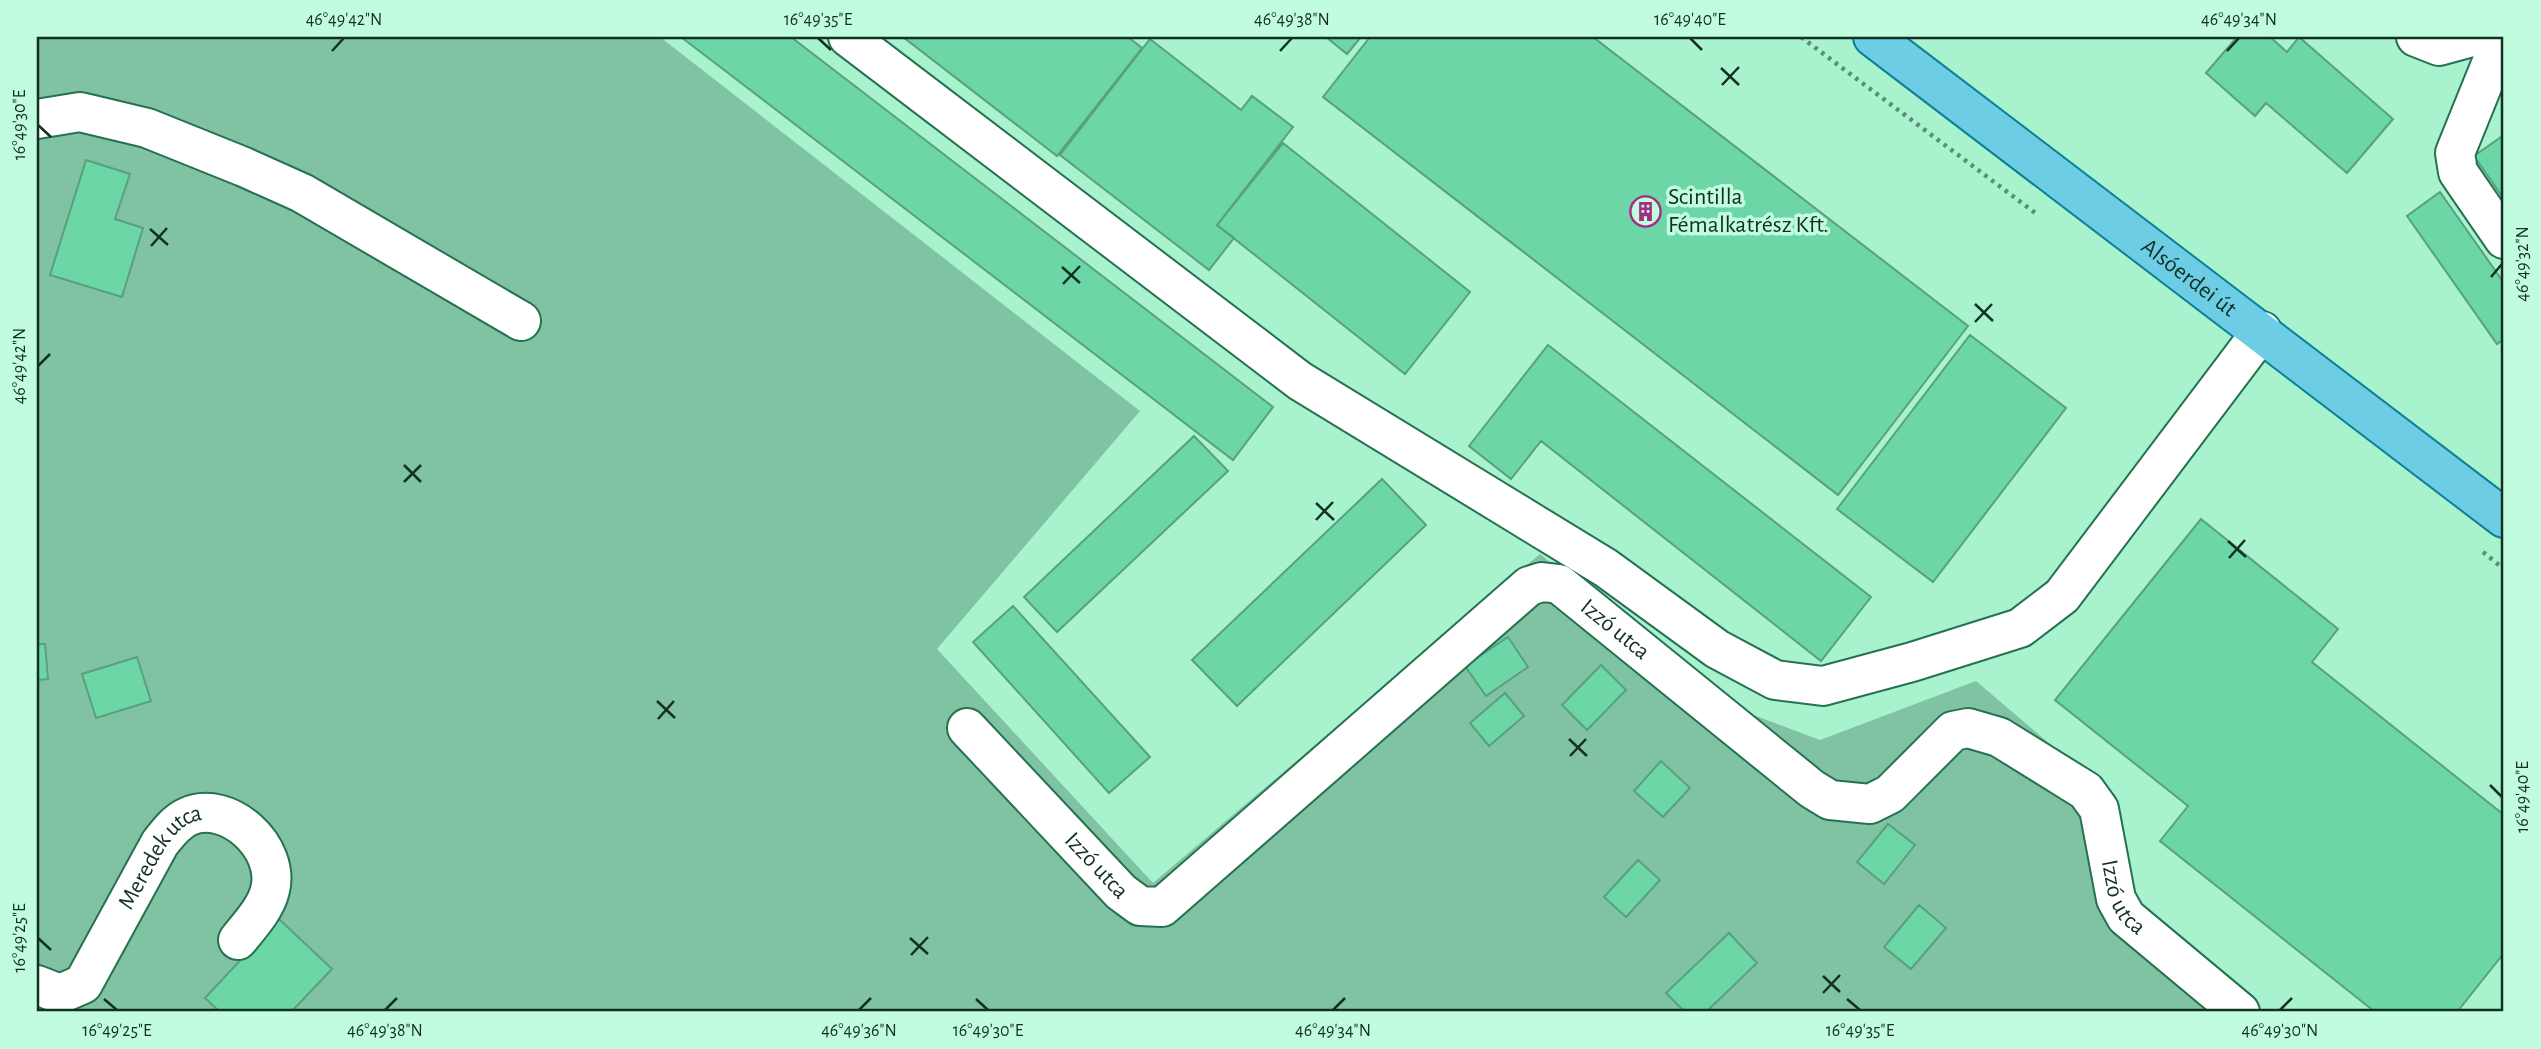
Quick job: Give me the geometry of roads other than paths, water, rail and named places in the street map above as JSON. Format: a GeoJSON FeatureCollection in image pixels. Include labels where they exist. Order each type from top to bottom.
{"type":"FeatureCollection","features":[{"type":"Feature","properties":{"kind":"main road","name":"Alsóerdei út"},"geometry":{"type":"LineString","coordinates":[[1873,37],[2504,518]]}},
{"type":"Feature","properties":{"kind":"street"},"geometry":{"type":"LineString","coordinates":[[848,37],[1300,381],[1606,568],[1717,649],[1775,680],[1823,686],[1912,662],[2020,628],[2062,596],[2262,331]]}},
{"type":"Feature","properties":{"kind":"street"},"geometry":{"type":"LineString","coordinates":[[2416,37],[2439,46],[2472,37]]}},
{"type":"Feature","properties":{"kind":"street"},"geometry":{"type":"LineString","coordinates":[[2502,37],[2455,153],[2458,172],[2504,239]]}},
{"type":"Feature","properties":{"kind":"street"},"geometry":{"type":"LineString","coordinates":[[37,119],[80,112],[147,128],[244,167],[302,193],[520,321]]}},
{"type":"Feature","properties":{"kind":"street","name":"Izzó utca"},"geometry":{"type":"LineString","coordinates":[[967,728],[1121,892],[1139,906],[1162,907],[1529,586],[1542,582],[1559,584],[1812,789],[1830,800],[1870,804],[1890,794],[1953,731],[1968,728],[1999,737],[2086,791],[2099,809],[2116,899],[2126,917],[2240,1012]]}},
{"type":"Feature","properties":{"kind":"street","name":"Meredek utca"},"geometry":{"type":"LineString","coordinates":[[37,985],[60,994],[83,984],[160,843],[172,828],[199,814],[229,818],[245,828],[269,860],[270,890],[257,916],[238,940]]}},
{"type":"Feature","properties":{"kind":"place","name":"Scintilla Fémalkatrész Kft."},"geometry":{"type":"Point","coordinates":[1645,211]}}]}
